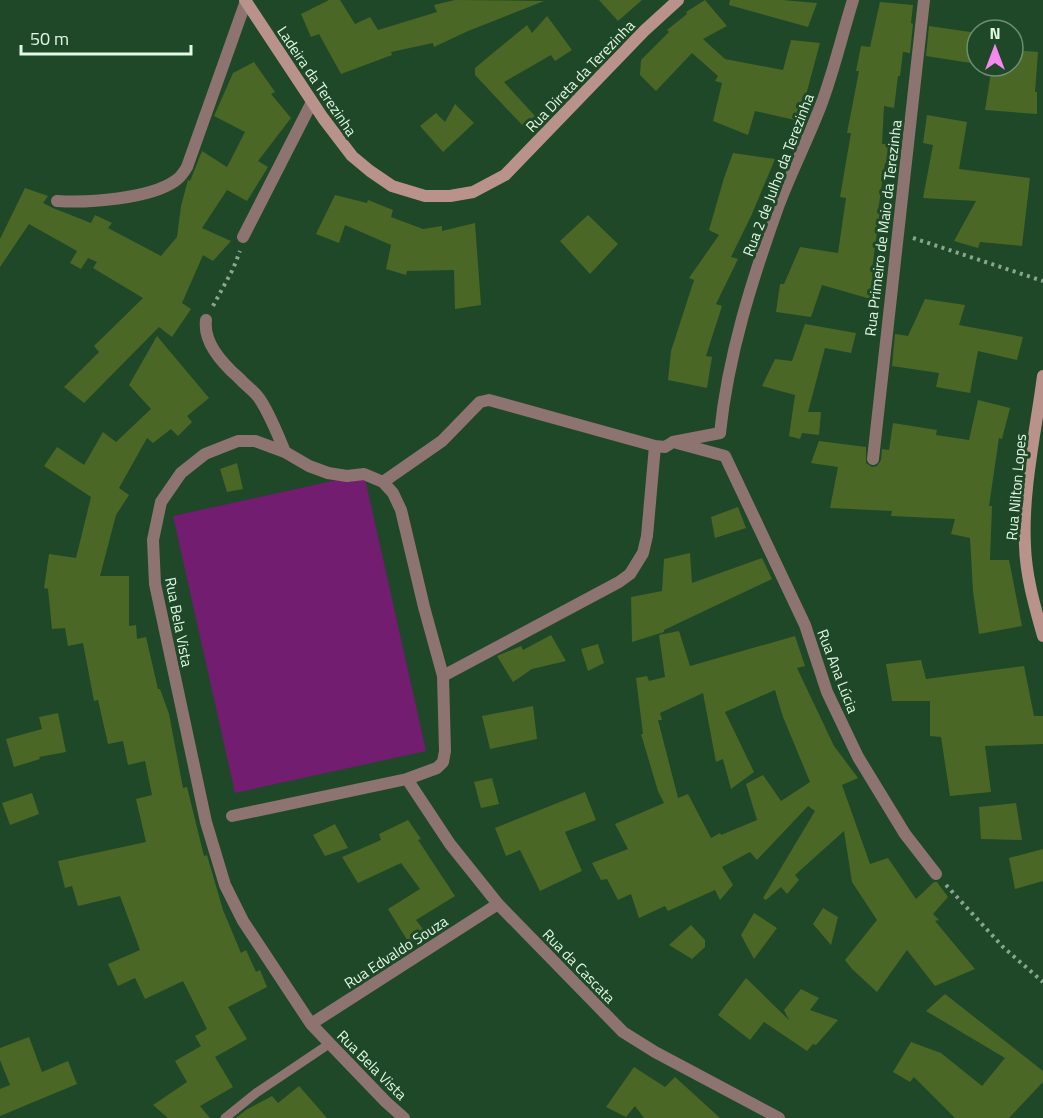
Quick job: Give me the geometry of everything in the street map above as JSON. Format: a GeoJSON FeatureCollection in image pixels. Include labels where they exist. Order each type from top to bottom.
{"type":"FeatureCollection","features":[{"type":"Feature","properties":{"kind":"main road","name":"Ladeira da Terezinha"},"geometry":{"type":"LineString","coordinates":[[245,0],[312,102],[352,156],[392,186],[425,196],[450,196],[473,192],[505,175]]}},
{"type":"Feature","properties":{"kind":"main road","name":"Rua Direta da Terezinha"},"geometry":{"type":"LineString","coordinates":[[505,175],[678,0]]}},
{"type":"Feature","properties":{"kind":"main road","name":"Rua Nilton Lopes"},"geometry":{"type":"LineString","coordinates":[[1043,375],[1027,496],[1025,546],[1032,595],[1043,636]]}},
{"type":"Feature","properties":{"kind":"street"},"geometry":{"type":"LineString","coordinates":[[57,201],[79,203],[130,196],[161,188],[176,181],[187,167],[245,0]]}},
{"type":"Feature","properties":{"kind":"street","name":"Rua 2 de Julho da Terezinha"},"geometry":{"type":"LineString","coordinates":[[673,442],[720,433],[724,396],[751,290],[778,207],[822,103],[853,0]]}},
{"type":"Feature","properties":{"kind":"street","name":"Rua Primeiro de Maio da Terezinha"},"geometry":{"type":"LineString","coordinates":[[873,459],[924,0]]}},
{"type":"Feature","properties":{"kind":"street"},"geometry":{"type":"LineString","coordinates":[[243,237],[312,102]]}},
{"type":"Feature","properties":{"kind":"street"},"geometry":{"type":"LineString","coordinates":[[206,320],[204,331],[208,341],[236,376],[262,402],[285,452]]}},
{"type":"Feature","properties":{"kind":"street"},"geometry":{"type":"LineString","coordinates":[[232,816],[407,779],[437,768],[443,762],[443,676],[401,510],[393,493],[382,482],[442,441],[480,402],[489,400],[655,446],[665,447],[673,442]]}},
{"type":"Feature","properties":{"kind":"street","name":"Rua Bela Vista"},"geometry":{"type":"LineString","coordinates":[[382,482],[364,474],[347,476],[328,473],[309,466],[285,452],[255,441],[237,441],[205,454],[181,473],[161,502],[153,540],[154,584],[206,822],[225,885],[243,921],[311,1024],[404,1118]]}},
{"type":"Feature","properties":{"kind":"street","name":"Rua Ana Lúcia"},"geometry":{"type":"LineString","coordinates":[[673,442],[725,456],[805,625],[827,692],[858,757],[905,834],[936,874]]}},
{"type":"Feature","properties":{"kind":"street"},"geometry":{"type":"LineString","coordinates":[[443,676],[630,574],[643,554],[647,536],[655,446]]}},
{"type":"Feature","properties":{"kind":"street","name":"Rua da Cascata"},"geometry":{"type":"LineString","coordinates":[[407,779],[450,844],[498,904],[623,1032],[655,1052],[779,1118]]}},
{"type":"Feature","properties":{"kind":"street","name":"Rua Edvaldo Souza"},"geometry":{"type":"LineString","coordinates":[[311,1024],[498,904]]}},
{"type":"Feature","properties":{"kind":"lane"},"geometry":{"type":"LineString","coordinates":[[225,1118],[255,1093],[329,1044]]}},
{"type":"Feature","properties":{"kind":"path"},"geometry":{"type":"LineString","coordinates":[[898,233],[1043,281]]}},
{"type":"Feature","properties":{"kind":"path"},"geometry":{"type":"LineString","coordinates":[[206,320],[240,254],[243,237]]}},
{"type":"Feature","properties":{"kind":"path"},"geometry":{"type":"LineString","coordinates":[[936,874],[1003,948],[1043,982]]}},
{"type":"Feature","properties":{"kind":"shaded area"},"geometry":{"type":"Polygon","coordinates":[[[364,474],[426,751],[235,793],[173,516],[364,474]]]}},
{"type":"Feature","properties":{"kind":"building"},"geometry":{"type":"Polygon","coordinates":[[[329,0],[340,0],[355,24],[370,17],[378,30],[437,12],[434,5],[455,0],[544,1],[434,47],[433,43],[391,52],[392,55],[341,74],[319,34],[311,37],[301,14],[329,0]]]}},
{"type":"Feature","properties":{"kind":"building"},"geometry":{"type":"Polygon","coordinates":[[[599,0],[642,0],[618,21],[599,0]]]}},
{"type":"Feature","properties":{"kind":"building"},"geometry":{"type":"Polygon","coordinates":[[[705,0],[727,26],[703,39],[725,59],[783,70],[791,40],[820,43],[799,121],[755,111],[748,135],[713,121],[722,83],[715,81],[718,76],[692,53],[656,91],[640,75],[641,60],[669,32],[667,30],[687,14],[686,12],[705,0]]]}},
{"type":"Feature","properties":{"kind":"building"},"geometry":{"type":"Polygon","coordinates":[[[730,0],[817,3],[808,27],[729,5],[730,0]]]}},
{"type":"Feature","properties":{"kind":"building"},"geometry":{"type":"Polygon","coordinates":[[[880,2],[913,5],[911,23],[913,24],[910,53],[903,52],[894,108],[884,106],[882,144],[891,144],[889,163],[885,163],[878,211],[880,211],[872,269],[879,271],[874,300],[822,285],[811,317],[776,312],[780,284],[784,284],[800,247],[838,253],[846,198],[840,197],[851,133],[847,133],[859,71],[856,71],[861,46],[870,47],[880,2]]]}},
{"type":"Feature","properties":{"kind":"building"},"geometry":{"type":"Polygon","coordinates":[[[547,16],[572,50],[555,61],[551,55],[504,82],[535,116],[524,127],[475,75],[475,68],[527,25],[532,33],[547,16]]]}},
{"type":"Feature","properties":{"kind":"building"},"geometry":{"type":"Polygon","coordinates":[[[929,26],[965,31],[965,62],[926,56],[929,26]]]}},
{"type":"Feature","properties":{"kind":"building"},"geometry":{"type":"Polygon","coordinates":[[[1025,51],[1038,52],[1035,92],[1037,92],[1037,114],[985,110],[990,78],[1025,78],[1025,51]]]}},
{"type":"Feature","properties":{"kind":"building"},"geometry":{"type":"Polygon","coordinates":[[[254,62],[275,92],[271,94],[291,118],[258,161],[268,167],[247,201],[227,190],[202,228],[231,241],[213,261],[203,255],[182,303],[191,309],[172,337],[159,327],[84,403],[64,387],[99,352],[94,346],[143,298],[93,268],[97,262],[88,258],[81,269],[70,263],[77,251],[29,224],[0,267],[0,239],[25,188],[48,196],[43,203],[53,208],[91,223],[95,215],[112,223],[108,228],[161,256],[177,237],[181,206],[188,180],[190,181],[202,151],[227,167],[245,132],[214,116],[233,73],[254,62]]]}},
{"type":"Feature","properties":{"kind":"building"},"geometry":{"type":"Polygon","coordinates":[[[455,104],[474,123],[443,152],[420,126],[436,113],[445,122],[455,104]]]}},
{"type":"Feature","properties":{"kind":"building"},"geometry":{"type":"Polygon","coordinates":[[[927,115],[967,122],[959,169],[1030,178],[1022,246],[980,242],[978,248],[954,241],[976,201],[923,198],[933,145],[923,143],[927,115]]]}},
{"type":"Feature","properties":{"kind":"building"},"geometry":{"type":"Polygon","coordinates":[[[733,153],[775,159],[731,257],[738,259],[716,304],[722,306],[706,356],[712,357],[707,388],[668,380],[671,351],[694,280],[689,278],[719,235],[709,230],[733,153]]]}},
{"type":"Feature","properties":{"kind":"building"},"geometry":{"type":"Polygon","coordinates":[[[335,195],[367,203],[368,200],[393,210],[391,217],[423,229],[442,226],[442,231],[475,223],[481,305],[455,309],[454,270],[407,271],[406,275],[386,269],[391,245],[345,225],[339,243],[316,234],[335,195]]]}},
{"type":"Feature","properties":{"kind":"building"},"geometry":{"type":"Polygon","coordinates":[[[588,215],[618,244],[590,274],[560,241],[588,215]]]}},
{"type":"Feature","properties":{"kind":"building"},"geometry":{"type":"Polygon","coordinates":[[[925,299],[965,305],[959,325],[1023,337],[1017,360],[978,351],[970,393],[936,387],[939,373],[892,366],[895,334],[908,336],[925,299]]]}},
{"type":"Feature","properties":{"kind":"building"},"geometry":{"type":"Polygon","coordinates":[[[805,324],[856,333],[851,353],[825,348],[808,412],[821,412],[819,435],[802,433],[800,439],[789,436],[795,395],[762,386],[775,359],[792,361],[805,324]]]}},
{"type":"Feature","properties":{"kind":"building"},"geometry":{"type":"Polygon","coordinates":[[[157,336],[209,398],[187,416],[192,422],[178,436],[171,429],[153,443],[147,438],[119,488],[129,495],[116,515],[100,576],[129,576],[129,626],[136,625],[137,639],[146,637],[158,689],[160,689],[169,714],[183,788],[187,787],[204,856],[207,855],[223,910],[241,953],[246,950],[256,972],[260,970],[267,987],[228,1007],[247,1039],[215,1057],[233,1087],[200,1106],[210,1118],[168,1118],[153,1105],[187,1082],[175,1061],[201,1046],[195,1036],[207,1029],[183,981],[145,999],[135,978],[118,986],[108,964],[140,950],[120,896],[78,906],[72,886],[65,888],[58,861],[146,842],[136,799],[152,795],[145,761],[128,765],[123,741],[108,744],[98,700],[94,701],[83,643],[68,646],[65,628],[52,629],[48,589],[44,588],[49,554],[76,558],[91,497],[44,466],[57,447],[84,465],[103,432],[116,442],[151,409],[129,385],[157,336]]]}},
{"type":"Feature","properties":{"kind":"building"},"geometry":{"type":"Polygon","coordinates":[[[978,400],[1010,408],[1002,439],[999,438],[989,506],[992,506],[990,560],[1009,560],[1022,626],[979,634],[973,591],[970,538],[951,534],[955,519],[891,516],[892,511],[830,508],[838,467],[811,463],[819,441],[866,447],[866,463],[872,467],[877,466],[881,460],[882,449],[889,450],[893,423],[937,430],[936,435],[969,440],[978,400]]]}},
{"type":"Feature","properties":{"kind":"building"},"geometry":{"type":"Polygon","coordinates":[[[237,463],[243,489],[227,492],[220,469],[237,463]]]}},
{"type":"Feature","properties":{"kind":"building"},"geometry":{"type":"Polygon","coordinates":[[[738,507],[746,528],[715,538],[711,517],[738,507]]]}},
{"type":"Feature","properties":{"kind":"building"},"geometry":{"type":"Polygon","coordinates":[[[690,553],[692,583],[762,558],[772,579],[664,632],[632,642],[631,597],[662,591],[664,559],[690,553]]]}},
{"type":"Feature","properties":{"kind":"building"},"geometry":{"type":"Polygon","coordinates":[[[679,631],[690,666],[795,636],[805,666],[797,668],[834,746],[858,778],[842,785],[870,864],[888,858],[916,899],[934,882],[937,882],[948,897],[933,914],[939,920],[935,921],[975,969],[935,986],[907,950],[877,992],[852,969],[845,960],[877,920],[852,882],[844,831],[795,875],[799,880],[787,894],[781,887],[766,900],[763,898],[815,811],[808,806],[757,860],[750,852],[722,867],[733,885],[720,900],[715,890],[668,911],[665,906],[639,918],[631,894],[618,900],[607,879],[601,880],[592,863],[628,849],[615,824],[664,803],[658,791],[641,734],[643,734],[636,678],[647,676],[649,681],[665,677],[659,635],[679,631]],[[775,690],[725,712],[754,772],[731,789],[723,759],[716,762],[703,693],[660,713],[662,720],[658,720],[678,798],[688,794],[711,838],[757,820],[746,784],[763,775],[781,801],[810,782],[783,717],[775,690]]]}},
{"type":"Feature","properties":{"kind":"building"},"geometry":{"type":"Polygon","coordinates":[[[551,635],[566,661],[532,669],[513,682],[497,656],[521,646],[523,650],[551,635]]]}},
{"type":"Feature","properties":{"kind":"building"},"geometry":{"type":"Polygon","coordinates":[[[598,644],[604,663],[588,671],[581,649],[598,644]]]}},
{"type":"Feature","properties":{"kind":"building"},"geometry":{"type":"Polygon","coordinates":[[[921,660],[926,679],[1024,666],[1034,716],[1043,716],[1043,744],[985,746],[991,792],[950,796],[941,737],[930,736],[930,701],[892,701],[886,664],[921,660]]]}},
{"type":"Feature","properties":{"kind":"building"},"geometry":{"type":"Polygon","coordinates":[[[533,706],[537,739],[490,749],[482,716],[533,706]]]}},
{"type":"Feature","properties":{"kind":"building"},"geometry":{"type":"Polygon","coordinates":[[[58,713],[66,752],[39,757],[40,759],[14,767],[6,739],[42,729],[39,717],[58,713]]]}},
{"type":"Feature","properties":{"kind":"building"},"geometry":{"type":"Polygon","coordinates":[[[492,778],[499,804],[481,808],[474,782],[492,778]]]}},
{"type":"Feature","properties":{"kind":"building"},"geometry":{"type":"Polygon","coordinates":[[[585,792],[596,820],[565,832],[582,871],[540,891],[520,850],[506,856],[495,828],[585,792]]]}},
{"type":"Feature","properties":{"kind":"building"},"geometry":{"type":"Polygon","coordinates":[[[32,793],[39,814],[10,825],[2,803],[32,793]]]}},
{"type":"Feature","properties":{"kind":"building"},"geometry":{"type":"Polygon","coordinates":[[[1016,803],[1022,840],[981,839],[979,807],[1016,803]]]}},
{"type":"Feature","properties":{"kind":"building"},"geometry":{"type":"Polygon","coordinates":[[[408,820],[421,839],[418,840],[455,896],[416,920],[426,933],[409,943],[388,909],[420,889],[401,863],[358,883],[342,857],[381,840],[379,834],[408,820]]]}},
{"type":"Feature","properties":{"kind":"building"},"geometry":{"type":"Polygon","coordinates":[[[335,824],[348,848],[325,856],[313,835],[335,824]]]}},
{"type":"Feature","properties":{"kind":"building"},"geometry":{"type":"Polygon","coordinates":[[[1043,849],[1043,881],[1015,889],[1009,858],[1043,849]]]}},
{"type":"Feature","properties":{"kind":"building"},"geometry":{"type":"Polygon","coordinates":[[[823,908],[838,917],[831,945],[813,924],[823,908]]]}},
{"type":"Feature","properties":{"kind":"building"},"geometry":{"type":"Polygon","coordinates":[[[754,913],[777,928],[754,959],[741,935],[754,913]]]}},
{"type":"Feature","properties":{"kind":"building"},"geometry":{"type":"Polygon","coordinates":[[[691,925],[705,940],[705,947],[692,959],[669,945],[691,925]]]}},
{"type":"Feature","properties":{"kind":"building"},"geometry":{"type":"Polygon","coordinates":[[[746,978],[789,1020],[784,1010],[801,989],[819,998],[810,1010],[838,1020],[816,1045],[813,1044],[807,1051],[764,1022],[750,1040],[718,1015],[746,978]]]}},
{"type":"Feature","properties":{"kind":"building"},"geometry":{"type":"Polygon","coordinates":[[[945,994],[1043,1071],[1043,1082],[1009,1118],[955,1118],[914,1077],[910,1082],[893,1072],[911,1042],[941,1053],[982,1086],[1005,1058],[926,1011],[945,994]]]}},
{"type":"Feature","properties":{"kind":"building"},"geometry":{"type":"Polygon","coordinates":[[[29,1037],[42,1072],[68,1061],[77,1084],[0,1116],[0,1089],[10,1085],[0,1060],[0,1048],[29,1037]]]}},
{"type":"Feature","properties":{"kind":"building"},"geometry":{"type":"Polygon","coordinates":[[[634,1067],[665,1087],[675,1077],[720,1118],[644,1118],[635,1106],[626,1117],[606,1107],[634,1067]]]}},
{"type":"Feature","properties":{"kind":"building"},"geometry":{"type":"Polygon","coordinates":[[[299,1086],[327,1118],[236,1118],[272,1096],[278,1103],[299,1086]]]}}]}
